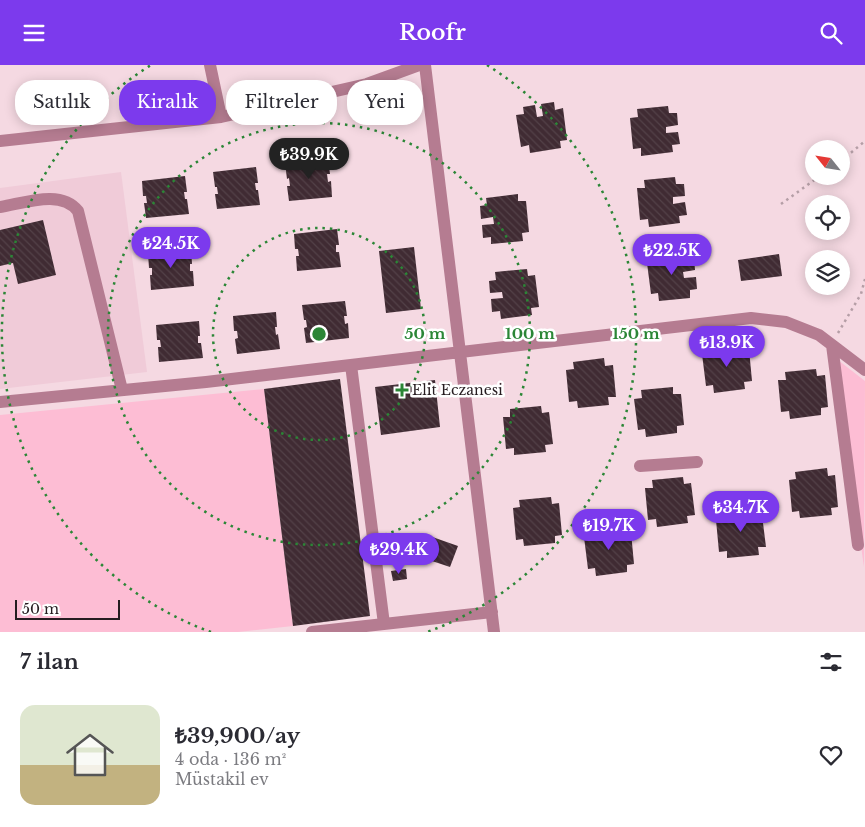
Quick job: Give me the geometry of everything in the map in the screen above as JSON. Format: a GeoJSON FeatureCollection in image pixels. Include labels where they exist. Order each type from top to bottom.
{"type":"FeatureCollection","features":[{"type":"Feature","properties":{"kind":"street"},"geometry":{"type":"LineString","coordinates":[[210,65],[221,117]]}},
{"type":"Feature","properties":{"kind":"street"},"geometry":{"type":"LineString","coordinates":[[0,141],[221,117],[367,84],[419,65]]}},
{"type":"Feature","properties":{"kind":"street"},"geometry":{"type":"LineString","coordinates":[[425,65],[494,632]]}},
{"type":"Feature","properties":{"kind":"street"},"geometry":{"type":"LineString","coordinates":[[0,207],[58,199],[69,202],[78,211],[122,390]]}},
{"type":"Feature","properties":{"kind":"street"},"geometry":{"type":"LineString","coordinates":[[0,402],[206,382],[750,318],[786,322],[819,335],[865,370]]}},
{"type":"Feature","properties":{"kind":"street"},"geometry":{"type":"LineString","coordinates":[[832,345],[858,545]]}},
{"type":"Feature","properties":{"kind":"street"},"geometry":{"type":"LineString","coordinates":[[351,365],[384,624]]}},
{"type":"Feature","properties":{"kind":"street"},"geometry":{"type":"LineString","coordinates":[[640,466],[697,461]]}},
{"type":"Feature","properties":{"kind":"street"},"geometry":{"type":"LineString","coordinates":[[312,632],[364,629],[384,624],[492,612]]}},
{"type":"Feature","properties":{"kind":"path"},"geometry":{"type":"LineString","coordinates":[[850,154],[865,141]]}},
{"type":"Feature","properties":{"kind":"path"},"geometry":{"type":"LineString","coordinates":[[782,204],[808,185]]}},
{"type":"Feature","properties":{"kind":"path"},"geometry":{"type":"LineString","coordinates":[[832,345],[861,293],[865,279]]}},
{"type":"Feature","properties":{"kind":"path"},"geometry":{"type":"LineString","coordinates":[[861,293],[865,292]]}},
{"type":"Feature","properties":{"kind":"shaded area"},"geometry":{"type":"Polygon","coordinates":[[[121,172],[147,372],[0,389],[0,188],[121,172]]]}},
{"type":"Feature","properties":{"kind":"shaded area"},"geometry":{"type":"Polygon","coordinates":[[[834,357],[865,381],[864,567],[834,357]]]}},
{"type":"Feature","properties":{"kind":"shaded area"},"geometry":{"type":"Polygon","coordinates":[[[264,389],[293,626],[238,632],[0,632],[0,415],[264,389]]]}},
{"type":"Feature","properties":{"kind":"building"},"geometry":{"type":"Polygon","coordinates":[[[554,102],[555,110],[563,108],[567,140],[560,141],[561,148],[530,153],[529,145],[521,147],[516,115],[524,114],[523,107],[535,105],[537,117],[543,116],[541,104],[554,102]]]}},
{"type":"Feature","properties":{"kind":"building"},"geometry":{"type":"Polygon","coordinates":[[[668,106],[669,113],[677,113],[678,125],[666,127],[666,133],[678,132],[680,144],[672,145],[673,152],[641,156],[641,148],[633,149],[630,118],[638,117],[637,109],[668,106]]]}},
{"type":"Feature","properties":{"kind":"building"},"geometry":{"type":"Polygon","coordinates":[[[328,159],[330,174],[327,174],[328,182],[331,181],[332,197],[289,201],[287,186],[290,186],[285,163],[328,159]]]}},
{"type":"Feature","properties":{"kind":"building"},"geometry":{"type":"Polygon","coordinates":[[[256,167],[258,183],[255,183],[260,205],[217,209],[215,194],[218,194],[213,172],[256,167]]]}},
{"type":"Feature","properties":{"kind":"building"},"geometry":{"type":"Polygon","coordinates":[[[185,176],[187,192],[184,192],[189,214],[146,218],[144,203],[147,203],[146,196],[143,196],[142,181],[185,176]]]}},
{"type":"Feature","properties":{"kind":"building"},"geometry":{"type":"Polygon","coordinates":[[[675,177],[676,184],[684,184],[685,196],[673,197],[673,204],[685,202],[687,215],[679,216],[680,223],[649,227],[648,219],[640,220],[637,188],[645,188],[644,180],[675,177]]]}},
{"type":"Feature","properties":{"kind":"building"},"geometry":{"type":"Polygon","coordinates":[[[518,194],[518,201],[526,201],[529,232],[522,233],[523,241],[491,244],[491,237],[483,238],[482,225],[494,224],[493,217],[481,219],[480,206],[487,205],[486,198],[518,194]]]}},
{"type":"Feature","properties":{"kind":"building"},"geometry":{"type":"Polygon","coordinates":[[[43,220],[56,275],[18,284],[13,263],[0,266],[0,230],[43,220]]]}},
{"type":"Feature","properties":{"kind":"building"},"geometry":{"type":"Polygon","coordinates":[[[337,229],[339,245],[336,245],[336,252],[339,252],[341,267],[297,271],[296,256],[299,256],[298,249],[295,249],[294,234],[337,229]]]}},
{"type":"Feature","properties":{"kind":"building"},"geometry":{"type":"Polygon","coordinates":[[[414,247],[421,309],[386,313],[379,251],[414,247]]]}},
{"type":"Feature","properties":{"kind":"building"},"geometry":{"type":"Polygon","coordinates":[[[191,248],[192,264],[190,264],[190,271],[193,271],[194,286],[151,290],[150,275],[152,275],[152,268],[149,268],[148,253],[191,248]]]}},
{"type":"Feature","properties":{"kind":"building"},"geometry":{"type":"Polygon","coordinates":[[[686,251],[687,259],[694,258],[695,270],[683,272],[684,278],[696,277],[697,289],[690,290],[690,298],[659,301],[658,293],[651,294],[647,263],[655,262],[654,254],[686,251]]]}},
{"type":"Feature","properties":{"kind":"building"},"geometry":{"type":"Polygon","coordinates":[[[779,254],[782,276],[741,281],[738,260],[779,254]]]}},
{"type":"Feature","properties":{"kind":"building"},"geometry":{"type":"Polygon","coordinates":[[[527,269],[528,276],[535,275],[539,307],[531,308],[532,315],[501,319],[500,311],[492,312],[491,299],[503,298],[502,292],[490,293],[489,281],[496,280],[495,272],[527,269]]]}},
{"type":"Feature","properties":{"kind":"building"},"geometry":{"type":"Polygon","coordinates":[[[345,301],[347,316],[344,316],[345,324],[348,323],[349,338],[306,343],[304,328],[307,327],[302,305],[345,301]]]}},
{"type":"Feature","properties":{"kind":"building"},"geometry":{"type":"Polygon","coordinates":[[[276,312],[277,327],[275,327],[280,349],[237,354],[235,339],[238,338],[237,331],[234,331],[233,316],[276,312]]]}},
{"type":"Feature","properties":{"kind":"building"},"geometry":{"type":"Polygon","coordinates":[[[199,321],[200,336],[198,336],[198,343],[201,343],[203,358],[159,362],[158,347],[161,347],[160,340],[157,340],[156,325],[199,321]]]}},
{"type":"Feature","properties":{"kind":"building"},"geometry":{"type":"Polygon","coordinates":[[[740,343],[741,350],[749,349],[752,381],[744,382],[745,389],[714,393],[713,385],[706,386],[702,354],[710,354],[709,346],[740,343]]]}},
{"type":"Feature","properties":{"kind":"building"},"geometry":{"type":"Polygon","coordinates":[[[604,358],[605,366],[613,365],[616,397],[608,397],[609,405],[578,408],[577,401],[569,402],[566,370],[574,369],[573,362],[604,358]]]}},
{"type":"Feature","properties":{"kind":"building"},"geometry":{"type":"Polygon","coordinates":[[[816,369],[817,376],[825,375],[828,407],[821,408],[821,415],[790,419],[789,411],[781,412],[778,380],[786,380],[785,372],[816,369]]]}},
{"type":"Feature","properties":{"kind":"building"},"geometry":{"type":"Polygon","coordinates":[[[340,379],[370,616],[293,626],[264,389],[340,379]]]}},
{"type":"Feature","properties":{"kind":"building"},"geometry":{"type":"Polygon","coordinates":[[[435,380],[440,427],[381,435],[375,387],[435,380]]]}},
{"type":"Feature","properties":{"kind":"building"},"geometry":{"type":"Polygon","coordinates":[[[673,387],[673,394],[681,394],[684,425],[677,426],[677,433],[646,437],[645,429],[638,430],[634,399],[642,398],[641,390],[673,387]]]}},
{"type":"Feature","properties":{"kind":"building"},"geometry":{"type":"Polygon","coordinates":[[[541,406],[542,413],[549,412],[553,444],[545,445],[546,452],[514,455],[514,448],[506,449],[503,417],[510,417],[510,409],[541,406]]]}},
{"type":"Feature","properties":{"kind":"building"},"geometry":{"type":"Polygon","coordinates":[[[827,468],[828,476],[835,475],[838,507],[831,508],[832,515],[800,518],[799,511],[792,512],[789,480],[796,479],[795,472],[827,468]]]}},
{"type":"Feature","properties":{"kind":"building"},"geometry":{"type":"Polygon","coordinates":[[[683,477],[684,484],[691,483],[695,515],[687,516],[688,523],[657,527],[656,519],[648,520],[645,488],[653,488],[652,480],[683,477]]]}},
{"type":"Feature","properties":{"kind":"building"},"geometry":{"type":"Polygon","coordinates":[[[551,497],[552,504],[559,503],[562,535],[555,536],[555,543],[524,546],[523,539],[516,540],[513,508],[520,507],[519,500],[551,497]]]}},
{"type":"Feature","properties":{"kind":"building"},"geometry":{"type":"Polygon","coordinates":[[[754,508],[755,516],[762,515],[766,547],[758,547],[759,555],[727,558],[727,551],[719,552],[716,520],[723,519],[723,512],[754,508]]]}},
{"type":"Feature","properties":{"kind":"building"},"geometry":{"type":"Polygon","coordinates":[[[623,526],[623,533],[631,532],[634,564],[627,565],[627,572],[596,576],[595,568],[588,569],[584,537],[592,537],[591,529],[623,526]]]}},
{"type":"Feature","properties":{"kind":"building"},"geometry":{"type":"Polygon","coordinates":[[[421,533],[458,546],[450,567],[414,555],[421,533]]]}},
{"type":"Feature","properties":{"kind":"building"},"geometry":{"type":"Polygon","coordinates":[[[388,535],[394,541],[388,547],[382,541],[388,535]]]}},
{"type":"Feature","properties":{"kind":"building"},"geometry":{"type":"Polygon","coordinates":[[[406,569],[407,579],[393,581],[391,571],[406,569]]]}},
{"type":"Feature","properties":{"kind":"place","name":"Elit Eczanesi"},"geometry":{"type":"Point","coordinates":[402,390]}}]}
